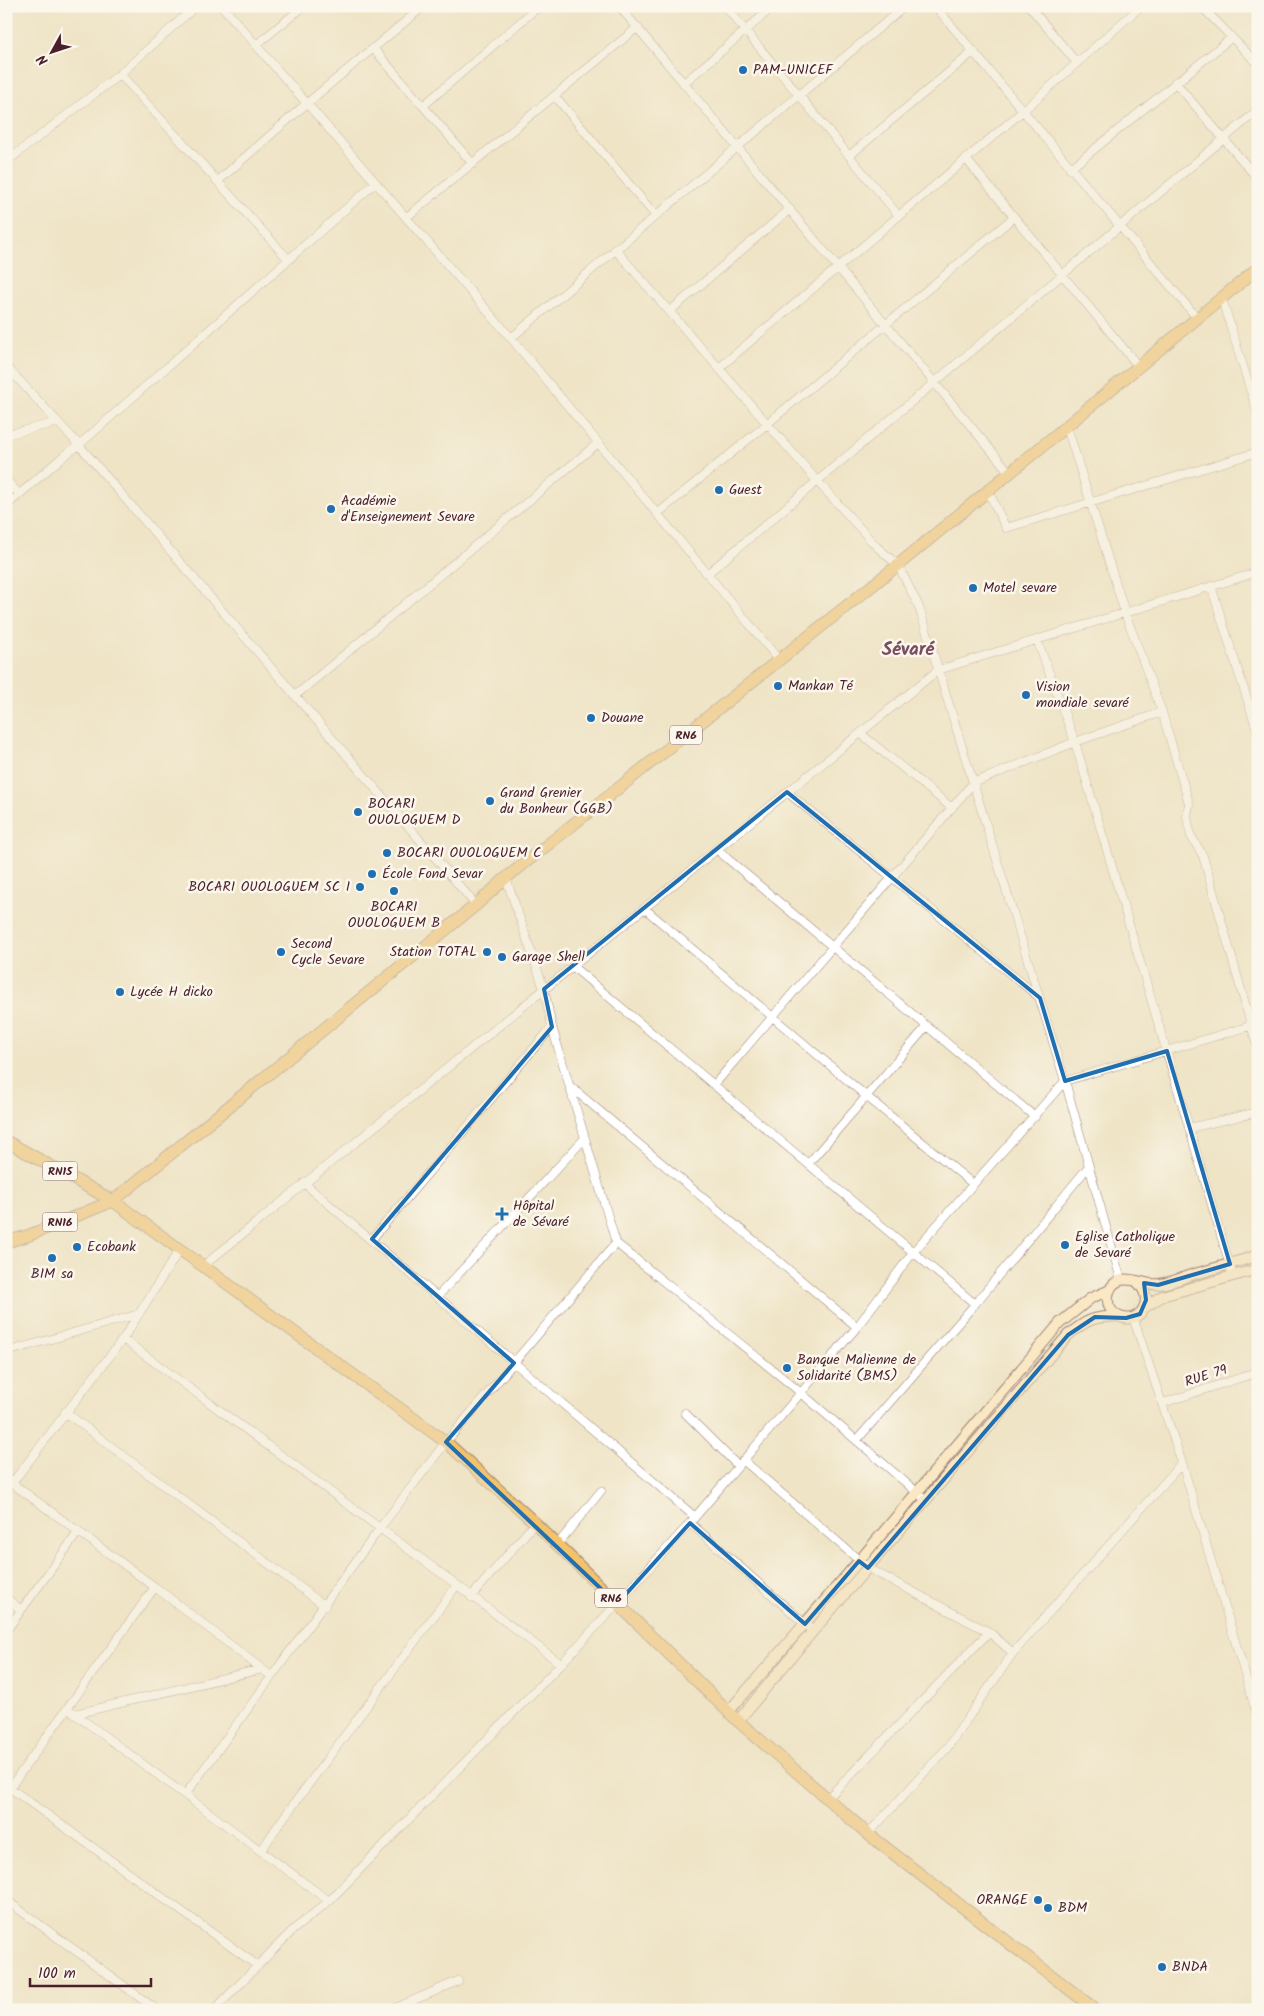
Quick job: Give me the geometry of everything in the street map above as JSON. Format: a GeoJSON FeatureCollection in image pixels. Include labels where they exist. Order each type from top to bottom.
{"type":"FeatureCollection","features":[{"type":"Feature","properties":{"kind":"main road","name":"RN6"},"geometry":{"type":"LineString","coordinates":[[1096,2010],[868,1834],[738,1721],[535,1523],[446,1442],[113,1201],[476,905],[506,878],[898,566],[1258,268]]}},
{"type":"Feature","properties":{"kind":"main road","name":"RN15"},"geometry":{"type":"LineString","coordinates":[[6,1141],[113,1201]]}},
{"type":"Feature","properties":{"kind":"main road","name":"RN16"},"geometry":{"type":"LineString","coordinates":[[6,1242],[27,1236],[113,1201]]}},
{"type":"Feature","properties":{"kind":"street"},"geometry":{"type":"LineString","coordinates":[[6,162],[120,74],[196,6]]}},
{"type":"Feature","properties":{"kind":"street"},"geometry":{"type":"LineString","coordinates":[[222,6],[511,338],[780,661]]}},
{"type":"Feature","properties":{"kind":"street"},"geometry":{"type":"LineString","coordinates":[[256,45],[304,6]]}},
{"type":"Feature","properties":{"kind":"street"},"geometry":{"type":"LineString","coordinates":[[218,181],[306,104],[424,6]]}},
{"type":"Feature","properties":{"kind":"street"},"geometry":{"type":"LineString","coordinates":[[423,106],[539,6]]}},
{"type":"Feature","properties":{"kind":"street"},"geometry":{"type":"LineString","coordinates":[[619,6],[1010,473]]}},
{"type":"Feature","properties":{"kind":"street"},"geometry":{"type":"LineString","coordinates":[[724,6],[899,216]]}},
{"type":"Feature","properties":{"kind":"street"},"geometry":{"type":"LineString","coordinates":[[684,83],[774,6]]}},
{"type":"Feature","properties":{"kind":"street"},"geometry":{"type":"LineString","coordinates":[[511,338],[905,6]]}},
{"type":"Feature","properties":{"kind":"street"},"geometry":{"type":"LineString","coordinates":[[935,6],[1024,110],[1070,169],[1198,319]]}},
{"type":"Feature","properties":{"kind":"street"},"geometry":{"type":"LineString","coordinates":[[1029,6],[1077,63]]}},
{"type":"Feature","properties":{"kind":"street"},"geometry":{"type":"LineString","coordinates":[[719,368],[1024,110],[1141,6]]}},
{"type":"Feature","properties":{"kind":"street"},"geometry":{"type":"LineString","coordinates":[[1201,6],[1258,64]]}},
{"type":"Feature","properties":{"kind":"street"},"geometry":{"type":"LineString","coordinates":[[407,217],[638,27]]}},
{"type":"Feature","properties":{"kind":"street"},"geometry":{"type":"LineString","coordinates":[[1070,169],[1231,38]]}},
{"type":"Feature","properties":{"kind":"street"},"geometry":{"type":"LineString","coordinates":[[373,48],[473,164]]}},
{"type":"Feature","properties":{"kind":"street"},"geometry":{"type":"LineString","coordinates":[[849,156],[974,51]]}},
{"type":"Feature","properties":{"kind":"street"},"geometry":{"type":"LineString","coordinates":[[120,74],[289,260]]}},
{"type":"Feature","properties":{"kind":"street"},"geometry":{"type":"LineString","coordinates":[[1175,82],[1258,180]]}},
{"type":"Feature","properties":{"kind":"street"},"geometry":{"type":"LineString","coordinates":[[555,96],[655,215]]}},
{"type":"Feature","properties":{"kind":"street"},"geometry":{"type":"LineString","coordinates":[[707,574],[1258,110]]}},
{"type":"Feature","properties":{"kind":"street"},"geometry":{"type":"LineString","coordinates":[[966,159],[1139,367]]}},
{"type":"Feature","properties":{"kind":"street"},"geometry":{"type":"LineString","coordinates":[[6,506],[79,445],[375,183]]}},
{"type":"Feature","properties":{"kind":"street"},"geometry":{"type":"LineString","coordinates":[[670,311],[790,208]]}},
{"type":"Feature","properties":{"kind":"street"},"geometry":{"type":"LineString","coordinates":[[657,514],[887,325],[1014,217]]}},
{"type":"Feature","properties":{"kind":"street"},"geometry":{"type":"LineString","coordinates":[[615,249],[818,482],[877,548],[898,566],[919,607],[1065,1081],[1121,1280]]}},
{"type":"Feature","properties":{"kind":"street"},"geometry":{"type":"LineString","coordinates":[[1222,299],[1258,414]]}},
{"type":"Feature","properties":{"kind":"street"},"geometry":{"type":"LineString","coordinates":[[6,366],[79,445],[476,905]]}},
{"type":"Feature","properties":{"kind":"street"},"geometry":{"type":"LineString","coordinates":[[6,435],[58,422]]}},
{"type":"Feature","properties":{"kind":"street"},"geometry":{"type":"LineString","coordinates":[[1067,427],[1125,612],[1162,712],[1189,802],[1188,825],[1195,844],[1203,856],[1258,1050]]}},
{"type":"Feature","properties":{"kind":"street"},"geometry":{"type":"LineString","coordinates":[[296,695],[598,443]]}},
{"type":"Feature","properties":{"kind":"street"},"geometry":{"type":"LineString","coordinates":[[988,491],[1006,528],[1258,452]]}},
{"type":"Feature","properties":{"kind":"street"},"geometry":{"type":"LineString","coordinates":[[6,480],[19,494]]}},
{"type":"Feature","properties":{"kind":"street"},"geometry":{"type":"LineString","coordinates":[[203,1266],[938,670],[1258,572]]}},
{"type":"Feature","properties":{"kind":"street"},"geometry":{"type":"LineString","coordinates":[[1211,586],[1258,733]]}},
{"type":"Feature","properties":{"kind":"street"},"geometry":{"type":"LineString","coordinates":[[1037,640],[1075,742],[1233,1276]]}},
{"type":"Feature","properties":{"kind":"street"},"geometry":{"type":"LineString","coordinates":[[714,1085],[974,783],[1075,742],[1162,712]]}},
{"type":"Feature","properties":{"kind":"street"},"geometry":{"type":"LineString","coordinates":[[860,733],[952,808]]}},
{"type":"Feature","properties":{"kind":"street"},"geometry":{"type":"LineString","coordinates":[[787,792],[1040,998]]}},
{"type":"Feature","properties":{"kind":"street"},"geometry":{"type":"LineString","coordinates":[[716,849],[1035,1117]]}},
{"type":"Feature","properties":{"kind":"street"},"geometry":{"type":"LineString","coordinates":[[506,878],[544,989],[552,1027],[616,1243],[800,1392],[926,1500]]}},
{"type":"Feature","properties":{"kind":"street"},"geometry":{"type":"LineString","coordinates":[[644,908],[973,1184]]}},
{"type":"Feature","properties":{"kind":"street"},"geometry":{"type":"LineString","coordinates":[[572,966],[975,1304]]}},
{"type":"Feature","properties":{"kind":"street"},"geometry":{"type":"LineString","coordinates":[[808,1164],[927,1026]]}},
{"type":"Feature","properties":{"kind":"street"},"geometry":{"type":"LineString","coordinates":[[214,2010],[293,1930],[329,1901],[618,1604],[857,1327],[914,1251],[1065,1081],[1250,1026]]}},
{"type":"Feature","properties":{"kind":"street"},"geometry":{"type":"LineString","coordinates":[[372,1238],[552,1027]]}},
{"type":"Feature","properties":{"kind":"street"},"geometry":{"type":"LineString","coordinates":[[571,1087],[857,1327]]}},
{"type":"Feature","properties":{"kind":"street"},"geometry":{"type":"LineString","coordinates":[[1189,1128],[1258,1112]]}},
{"type":"Feature","properties":{"kind":"street"},"geometry":{"type":"LineString","coordinates":[[437,1297],[585,1138]]}},
{"type":"Feature","properties":{"kind":"street"},"geometry":{"type":"LineString","coordinates":[[857,1440],[975,1304],[1088,1167]]}},
{"type":"Feature","properties":{"kind":"street"},"geometry":{"type":"LineString","coordinates":[[304,1183],[372,1238],[514,1363],[692,1520],[809,1628]]}},
{"type":"Feature","properties":{"kind":"street"},"geometry":{"type":"LineString","coordinates":[[185,1795],[271,1676],[325,1606],[380,1528],[446,1442],[616,1243]]}},
{"type":"Feature","properties":{"kind":"street"},"geometry":{"type":"LineString","coordinates":[[180,1249],[123,1339],[9,1481],[155,1587],[271,1676]]}},
{"type":"Feature","properties":{"kind":"street"},"geometry":{"type":"LineString","coordinates":[[738,1721],[859,1561],[1060,1323],[1083,1304],[1110,1290],[1121,1280],[1128,1279],[1158,1285],[1258,1255]]}},
{"type":"Feature","properties":{"kind":"street"},"geometry":{"type":"LineString","coordinates":[[729,1711],[868,1568],[1068,1334],[1095,1317],[1133,1317],[1140,1314],[1144,1308],[1162,1296],[1258,1269]]}},
{"type":"Feature","properties":{"kind":"street"},"geometry":{"type":"LineString","coordinates":[[1136,1282],[1142,1286],[1146,1293],[1144,1308]]}},
{"type":"Feature","properties":{"kind":"street"},"geometry":{"type":"LineString","coordinates":[[1110,1290],[1109,1305],[1112,1312],[1118,1316]]}},
{"type":"Feature","properties":{"kind":"street"},"geometry":{"type":"LineString","coordinates":[[6,1352],[139,1314]]}},
{"type":"Feature","properties":{"kind":"street"},"geometry":{"type":"LineString","coordinates":[[1133,1317],[1182,1463],[1258,1718]]}},
{"type":"Feature","properties":{"kind":"street"},"geometry":{"type":"LineString","coordinates":[[123,1339],[561,1664]]}},
{"type":"Feature","properties":{"kind":"street","name":"RUE 79"},"geometry":{"type":"LineString","coordinates":[[1162,1403],[1258,1372]]}},
{"type":"Feature","properties":{"kind":"street"},"geometry":{"type":"LineString","coordinates":[[65,1412],[325,1606]]}},
{"type":"Feature","properties":{"kind":"street"},"geometry":{"type":"LineString","coordinates":[[684,1413],[741,1463],[868,1568],[989,1632],[1013,1653]]}},
{"type":"Feature","properties":{"kind":"street"},"geometry":{"type":"LineString","coordinates":[[868,1834],[947,1748],[1013,1653],[1182,1463]]}},
{"type":"Feature","properties":{"kind":"street"},"geometry":{"type":"LineString","coordinates":[[557,1545],[601,1491]]}},
{"type":"Feature","properties":{"kind":"street"},"geometry":{"type":"LineString","coordinates":[[471,1597],[535,1523]]}},
{"type":"Feature","properties":{"kind":"street"},"geometry":{"type":"LineString","coordinates":[[6,1631],[78,1531]]}},
{"type":"Feature","properties":{"kind":"street"},"geometry":{"type":"LineString","coordinates":[[261,1851],[457,1585]]}},
{"type":"Feature","properties":{"kind":"street"},"geometry":{"type":"LineString","coordinates":[[155,1587],[72,1712],[8,1790],[258,1966]]}},
{"type":"Feature","properties":{"kind":"street"},"geometry":{"type":"LineString","coordinates":[[6,1598],[20,1609]]}},
{"type":"Feature","properties":{"kind":"street"},"geometry":{"type":"LineString","coordinates":[[828,1798],[989,1632]]}},
{"type":"Feature","properties":{"kind":"street"},"geometry":{"type":"LineString","coordinates":[[72,1712],[262,1670]]}},
{"type":"Feature","properties":{"kind":"street"},"geometry":{"type":"LineString","coordinates":[[72,1712],[329,1901]]}},
{"type":"Feature","properties":{"kind":"street"},"geometry":{"type":"LineString","coordinates":[[6,1900],[157,2010]]}},
{"type":"Feature","properties":{"kind":"street"},"geometry":{"type":"LineString","coordinates":[[391,2010],[458,1981]]}},
{"type":"Feature","properties":{"kind":"highlighted area"},"geometry":{"type":"Polygon","coordinates":[[[787,792],[1040,998],[1065,1081],[1167,1051],[1230,1264],[1158,1285],[1144,1283],[1146,1300],[1140,1314],[1126,1318],[1095,1317],[1068,1335],[868,1568],[859,1561],[805,1624],[690,1523],[617,1604],[446,1442],[514,1363],[372,1239],[552,1027],[544,989],[787,792]]]}},
{"type":"Feature","properties":{"kind":"place","name":"PAM-UNICEF"},"geometry":{"type":"Point","coordinates":[743,70]}},
{"type":"Feature","properties":{"kind":"place","name":"Guest"},"geometry":{"type":"Point","coordinates":[719,490]}},
{"type":"Feature","properties":{"kind":"place","name":"Académie d'Enseignement Sevare"},"geometry":{"type":"Point","coordinates":[331,509]}},
{"type":"Feature","properties":{"kind":"place","name":"Motel sevare"},"geometry":{"type":"Point","coordinates":[973,588]}},
{"type":"Feature","properties":{"kind":"place","name":"Mankan Té"},"geometry":{"type":"Point","coordinates":[778,686]}},
{"type":"Feature","properties":{"kind":"place","name":"Vision mondiale sevaré"},"geometry":{"type":"Point","coordinates":[1026,695]}},
{"type":"Feature","properties":{"kind":"place","name":"Douane"},"geometry":{"type":"Point","coordinates":[591,718]}},
{"type":"Feature","properties":{"kind":"place","name":"Grand Grenier du Bonheur (GGB)"},"geometry":{"type":"Point","coordinates":[490,801]}},
{"type":"Feature","properties":{"kind":"place","name":"BOCARI OUOLOGUEM D"},"geometry":{"type":"Point","coordinates":[358,812]}},
{"type":"Feature","properties":{"kind":"place","name":"BOCARI OUOLOGUEM C"},"geometry":{"type":"Point","coordinates":[387,853]}},
{"type":"Feature","properties":{"kind":"place","name":"École Fond Sevar"},"geometry":{"type":"Point","coordinates":[372,874]}},
{"type":"Feature","properties":{"kind":"place","name":"BOCARI OUOLOGUEM SC I"},"geometry":{"type":"Point","coordinates":[360,887]}},
{"type":"Feature","properties":{"kind":"place","name":"BOCARI OUOLOGUEM B"},"geometry":{"type":"Point","coordinates":[394,891]}},
{"type":"Feature","properties":{"kind":"place","name":"Second Cycle Sevare"},"geometry":{"type":"Point","coordinates":[281,952]}},
{"type":"Feature","properties":{"kind":"place","name":"Station TOTAL"},"geometry":{"type":"Point","coordinates":[487,952]}},
{"type":"Feature","properties":{"kind":"place","name":"Garage Shell"},"geometry":{"type":"Point","coordinates":[502,957]}},
{"type":"Feature","properties":{"kind":"place","name":"Lycée H dicko"},"geometry":{"type":"Point","coordinates":[120,992]}},
{"type":"Feature","properties":{"kind":"place","name":"Hôpital de Sévaré"},"geometry":{"type":"Point","coordinates":[502,1214]}},
{"type":"Feature","properties":{"kind":"place","name":"Eglise Catholique de Sevaré"},"geometry":{"type":"Point","coordinates":[1065,1245]}},
{"type":"Feature","properties":{"kind":"place","name":"Ecobank"},"geometry":{"type":"Point","coordinates":[77,1247]}},
{"type":"Feature","properties":{"kind":"place","name":"BIM sa"},"geometry":{"type":"Point","coordinates":[52,1258]}},
{"type":"Feature","properties":{"kind":"place","name":"Banque Malienne de Solidarité (BMS)"},"geometry":{"type":"Point","coordinates":[787,1368]}},
{"type":"Feature","properties":{"kind":"place","name":"ORANGE"},"geometry":{"type":"Point","coordinates":[1038,1900]}},
{"type":"Feature","properties":{"kind":"place","name":"BDM"},"geometry":{"type":"Point","coordinates":[1048,1908]}},
{"type":"Feature","properties":{"kind":"place","name":"BNDA"},"geometry":{"type":"Point","coordinates":[1162,1967]}},
{"type":"Feature","properties":{"kind":"district","name":"Sévaré"},"geometry":{"type":"Point","coordinates":[908,650]}}]}
